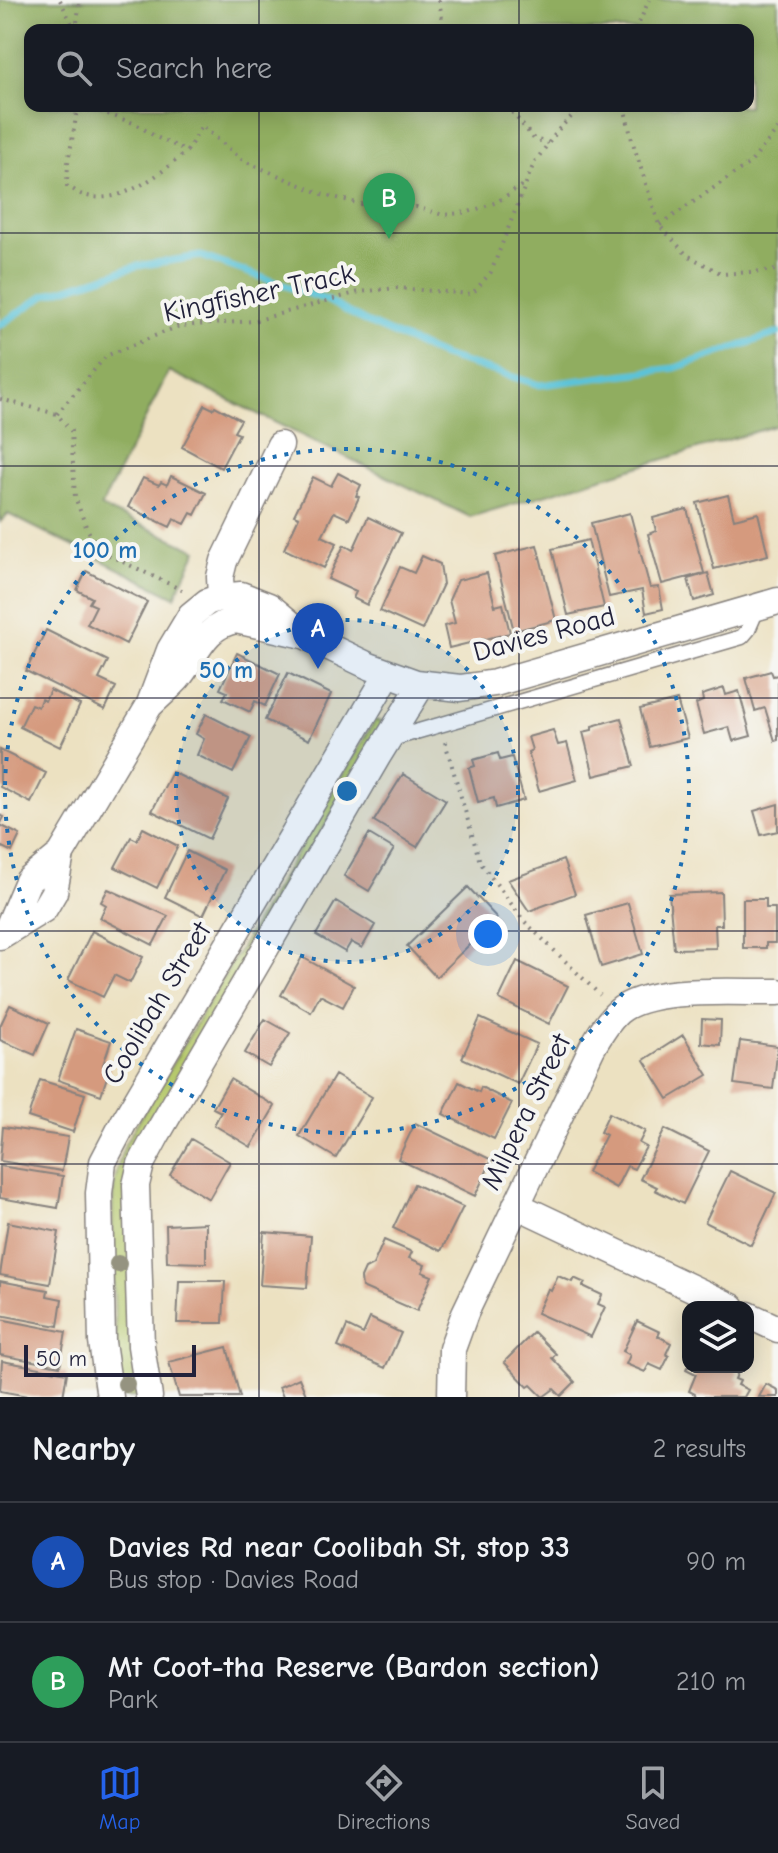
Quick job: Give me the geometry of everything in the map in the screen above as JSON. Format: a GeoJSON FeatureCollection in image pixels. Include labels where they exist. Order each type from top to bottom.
{"type":"FeatureCollection","features":[{"type":"Feature","properties":{"kind":"street"},"geometry":{"type":"LineString","coordinates":[[149,706],[179,677],[205,637],[225,622],[221,570],[280,445]]}},
{"type":"Feature","properties":{"kind":"street","name":"Davies Road"},"geometry":{"type":"LineString","coordinates":[[225,605],[269,606],[304,635],[388,674],[422,684],[460,688],[495,683],[768,604]]}},
{"type":"Feature","properties":{"kind":"street"},"geometry":{"type":"LineString","coordinates":[[3,933],[44,909],[54,892],[61,854],[149,706],[170,650],[191,615],[225,605]]}},
{"type":"Feature","properties":{"kind":"street","name":"Coolibah Street"},"geometry":{"type":"LineString","coordinates":[[110,1397],[101,1322],[99,1193],[103,1162],[388,674]]}},
{"type":"Feature","properties":{"kind":"street"},"geometry":{"type":"LineString","coordinates":[[149,1397],[140,1336],[138,1172],[156,1136],[422,684]]}},
{"type":"Feature","properties":{"kind":"street","name":"Milpera Street"},"geometry":{"type":"LineString","coordinates":[[451,1397],[452,1349],[465,1313],[592,1048],[619,1012],[630,1004],[663,994],[778,992]]}},
{"type":"Feature","properties":{"kind":"street"},"geometry":{"type":"LineString","coordinates":[[516,1205],[719,1301]]}},
{"type":"Feature","properties":{"kind":"street"},"geometry":{"type":"LineString","coordinates":[[754,1318],[778,1329]]}},
{"type":"Feature","properties":{"kind":"lane","name":"Davies Road"},"geometry":{"type":"LineString","coordinates":[[392,732],[742,637],[768,604]]}},
{"type":"Feature","properties":{"kind":"lane"},"geometry":{"type":"LineString","coordinates":[[370,708],[392,732]]}},
{"type":"Feature","properties":{"kind":"path"},"geometry":{"type":"LineString","coordinates":[[60,0],[73,24]]}},
{"type":"Feature","properties":{"kind":"path"},"geometry":{"type":"LineString","coordinates":[[77,24],[80,0]]}},
{"type":"Feature","properties":{"kind":"path"},"geometry":{"type":"LineString","coordinates":[[439,0],[443,24]]}},
{"type":"Feature","properties":{"kind":"path"},"geometry":{"type":"LineString","coordinates":[[639,24],[649,0]]}},
{"type":"Feature","properties":{"kind":"path"},"geometry":{"type":"LineString","coordinates":[[77,112],[67,186],[85,196],[110,196],[135,189],[162,173],[187,151],[202,126],[244,161],[322,194],[384,210],[416,207],[443,215],[469,212],[497,202],[527,182]]}},
{"type":"Feature","properties":{"kind":"path"},"geometry":{"type":"LineString","coordinates":[[102,112],[136,124],[187,151]]}},
{"type":"Feature","properties":{"kind":"path"},"geometry":{"type":"LineString","coordinates":[[512,112],[534,139],[548,144]]}},
{"type":"Feature","properties":{"kind":"path","name":"Kingfisher Track"},"geometry":{"type":"LineString","coordinates":[[57,414],[106,356],[179,326],[254,321],[359,292],[396,288],[472,294],[491,272],[534,163],[577,112]]}},
{"type":"Feature","properties":{"kind":"path"},"geometry":{"type":"LineString","coordinates":[[625,112],[659,225],[687,255],[722,274],[778,270]]}},
{"type":"Feature","properties":{"kind":"path"},"geometry":{"type":"LineString","coordinates":[[659,225],[751,162],[778,129]]}},
{"type":"Feature","properties":{"kind":"path"},"geometry":{"type":"LineString","coordinates":[[0,399],[57,414],[71,431],[75,497],[87,529],[102,552],[185,592],[225,605]]}},
{"type":"Feature","properties":{"kind":"path"},"geometry":{"type":"LineString","coordinates":[[444,740],[480,862],[524,921],[600,995]]}},
{"type":"Feature","properties":{"kind":"green space"},"geometry":{"type":"Polygon","coordinates":[[[0,0],[778,0],[778,425],[470,517],[169,371],[101,507],[197,550],[175,597],[8,514],[0,522],[0,0]]]}},
{"type":"Feature","properties":{"kind":"green space"},"geometry":{"type":"Polygon","coordinates":[[[375,720],[385,723],[147,1132],[140,1397],[121,1397],[114,1308],[112,1211],[114,1185],[125,1144],[375,720]]]}},
{"type":"Feature","properties":{"kind":"building"},"geometry":{"type":"Polygon","coordinates":[[[205,405],[213,409],[215,406],[241,420],[234,432],[239,434],[221,468],[182,447],[205,405]]]}},
{"type":"Feature","properties":{"kind":"building"},"geometry":{"type":"Polygon","coordinates":[[[338,473],[361,485],[349,519],[334,512],[322,536],[337,543],[324,568],[284,549],[299,517],[294,515],[313,477],[331,486],[338,473]]]}},
{"type":"Feature","properties":{"kind":"building"},"geometry":{"type":"Polygon","coordinates":[[[171,476],[206,493],[195,515],[191,513],[185,524],[174,519],[170,527],[128,507],[143,478],[167,485],[171,476]]]}},
{"type":"Feature","properties":{"kind":"building"},"geometry":{"type":"Polygon","coordinates":[[[728,495],[734,519],[758,513],[768,555],[714,569],[697,503],[728,495]]]}},
{"type":"Feature","properties":{"kind":"building"},"geometry":{"type":"Polygon","coordinates":[[[687,509],[704,573],[662,584],[648,534],[656,531],[653,518],[687,509]]]}},
{"type":"Feature","properties":{"kind":"building"},"geometry":{"type":"Polygon","coordinates":[[[630,513],[650,588],[659,587],[663,609],[646,613],[642,590],[609,597],[591,523],[630,513]]]}},
{"type":"Feature","properties":{"kind":"building"},"geometry":{"type":"Polygon","coordinates":[[[368,517],[401,533],[367,605],[353,598],[356,592],[328,579],[344,545],[353,550],[368,517]]]}},
{"type":"Feature","properties":{"kind":"building"},"geometry":{"type":"Polygon","coordinates":[[[588,540],[604,607],[568,615],[552,549],[588,540]]]}},
{"type":"Feature","properties":{"kind":"building"},"geometry":{"type":"Polygon","coordinates":[[[537,545],[556,620],[514,631],[495,556],[537,545]]]}},
{"type":"Feature","properties":{"kind":"building"},"geometry":{"type":"Polygon","coordinates":[[[422,556],[440,564],[443,584],[422,630],[380,611],[400,567],[414,573],[422,556]]]}},
{"type":"Feature","properties":{"kind":"building"},"geometry":{"type":"Polygon","coordinates":[[[86,571],[147,602],[126,644],[87,624],[96,606],[89,603],[92,598],[77,590],[86,571]]]}},
{"type":"Feature","properties":{"kind":"building"},"geometry":{"type":"Polygon","coordinates":[[[487,573],[495,606],[503,604],[510,633],[449,648],[444,626],[455,623],[449,600],[458,580],[487,573]]]}},
{"type":"Feature","properties":{"kind":"building"},"geometry":{"type":"Polygon","coordinates":[[[708,573],[714,595],[694,601],[688,579],[708,573]]]}},
{"type":"Feature","properties":{"kind":"building"},"geometry":{"type":"Polygon","coordinates":[[[46,630],[108,661],[99,679],[116,687],[105,710],[26,671],[46,630]]]}},
{"type":"Feature","properties":{"kind":"building"},"geometry":{"type":"Polygon","coordinates":[[[237,653],[280,674],[265,706],[255,701],[250,712],[223,699],[227,692],[220,689],[237,653]]]}},
{"type":"Feature","properties":{"kind":"building"},"geometry":{"type":"Polygon","coordinates":[[[771,671],[773,676],[778,675],[778,740],[775,741],[765,708],[755,711],[746,678],[771,671]]]}},
{"type":"Feature","properties":{"kind":"building"},"geometry":{"type":"Polygon","coordinates":[[[288,673],[331,694],[309,740],[265,720],[288,673]]]}},
{"type":"Feature","properties":{"kind":"building"},"geometry":{"type":"Polygon","coordinates":[[[724,688],[726,695],[739,691],[751,736],[733,741],[729,727],[704,734],[696,704],[703,701],[702,695],[724,688]]]}},
{"type":"Feature","properties":{"kind":"building"},"geometry":{"type":"Polygon","coordinates":[[[50,690],[80,705],[60,747],[20,727],[31,704],[38,707],[50,690]]]}},
{"type":"Feature","properties":{"kind":"building"},"geometry":{"type":"Polygon","coordinates":[[[677,700],[688,738],[650,747],[640,709],[677,700]]]}},
{"type":"Feature","properties":{"kind":"building"},"geometry":{"type":"Polygon","coordinates":[[[206,714],[251,737],[233,773],[197,755],[204,739],[196,734],[206,714]]]}},
{"type":"Feature","properties":{"kind":"building"},"geometry":{"type":"Polygon","coordinates":[[[621,718],[634,766],[594,776],[583,732],[592,730],[592,726],[621,718]]]}},
{"type":"Feature","properties":{"kind":"building"},"geometry":{"type":"Polygon","coordinates":[[[553,730],[558,745],[567,743],[577,780],[539,791],[528,752],[532,750],[528,737],[553,730]]]}},
{"type":"Feature","properties":{"kind":"building"},"geometry":{"type":"Polygon","coordinates":[[[0,750],[46,773],[31,803],[0,787],[0,750]]]}},
{"type":"Feature","properties":{"kind":"building"},"geometry":{"type":"Polygon","coordinates":[[[498,753],[500,760],[512,757],[524,800],[496,808],[494,798],[478,802],[469,768],[475,766],[473,760],[498,753]]]}},
{"type":"Feature","properties":{"kind":"building"},"geometry":{"type":"Polygon","coordinates":[[[172,772],[228,799],[209,839],[152,811],[172,772]]]}},
{"type":"Feature","properties":{"kind":"building"},"geometry":{"type":"Polygon","coordinates":[[[403,774],[446,800],[417,847],[374,821],[403,774]]]}},
{"type":"Feature","properties":{"kind":"building"},"geometry":{"type":"Polygon","coordinates":[[[778,804],[778,831],[761,835],[754,811],[778,804]]]}},
{"type":"Feature","properties":{"kind":"building"},"geometry":{"type":"Polygon","coordinates":[[[0,825],[20,835],[12,852],[0,846],[0,825]]]}},
{"type":"Feature","properties":{"kind":"building"},"geometry":{"type":"Polygon","coordinates":[[[143,828],[178,846],[157,888],[115,867],[131,837],[137,840],[143,828]]]}},
{"type":"Feature","properties":{"kind":"building"},"geometry":{"type":"Polygon","coordinates":[[[369,834],[394,849],[369,891],[344,876],[369,834]]]}},
{"type":"Feature","properties":{"kind":"building"},"geometry":{"type":"Polygon","coordinates":[[[187,851],[225,870],[203,916],[165,897],[187,851]]]}},
{"type":"Feature","properties":{"kind":"building"},"geometry":{"type":"Polygon","coordinates":[[[563,860],[575,894],[529,911],[508,880],[563,860]]]}},
{"type":"Feature","properties":{"kind":"building"},"geometry":{"type":"Polygon","coordinates":[[[468,887],[497,918],[436,977],[407,946],[468,887]]]}},
{"type":"Feature","properties":{"kind":"building"},"geometry":{"type":"Polygon","coordinates":[[[108,889],[168,916],[153,945],[100,918],[106,905],[101,902],[108,889]]]}},
{"type":"Feature","properties":{"kind":"building"},"geometry":{"type":"Polygon","coordinates":[[[721,892],[722,925],[715,925],[716,948],[674,949],[669,894],[721,892]]]}},
{"type":"Feature","properties":{"kind":"building"},"geometry":{"type":"Polygon","coordinates":[[[743,899],[766,899],[766,908],[775,908],[775,943],[766,943],[766,948],[743,948],[743,899]]]}},
{"type":"Feature","properties":{"kind":"building"},"geometry":{"type":"Polygon","coordinates":[[[336,901],[375,925],[362,948],[351,942],[345,952],[316,935],[336,901]]]}},
{"type":"Feature","properties":{"kind":"building"},"geometry":{"type":"Polygon","coordinates":[[[628,903],[643,954],[601,967],[586,915],[628,903]]]}},
{"type":"Feature","properties":{"kind":"building"},"geometry":{"type":"Polygon","coordinates":[[[92,931],[143,957],[130,983],[114,975],[103,997],[68,980],[92,931]]]}},
{"type":"Feature","properties":{"kind":"building"},"geometry":{"type":"Polygon","coordinates":[[[302,957],[354,986],[343,1007],[320,995],[311,1012],[281,995],[302,957]]]}},
{"type":"Feature","properties":{"kind":"building"},"geometry":{"type":"Polygon","coordinates":[[[517,961],[568,986],[549,1024],[499,999],[517,961]]]}},
{"type":"Feature","properties":{"kind":"building"},"geometry":{"type":"Polygon","coordinates":[[[10,1005],[49,1023],[35,1055],[0,1040],[0,1026],[10,1005]]]}},
{"type":"Feature","properties":{"kind":"building"},"geometry":{"type":"Polygon","coordinates":[[[480,1018],[537,1044],[518,1084],[462,1058],[480,1018]]]}},
{"type":"Feature","properties":{"kind":"building"},"geometry":{"type":"Polygon","coordinates":[[[265,1019],[290,1033],[269,1067],[245,1053],[265,1019]]]}},
{"type":"Feature","properties":{"kind":"building"},"geometry":{"type":"Polygon","coordinates":[[[702,1019],[721,1020],[720,1045],[701,1043],[702,1019]]]}},
{"type":"Feature","properties":{"kind":"building"},"geometry":{"type":"Polygon","coordinates":[[[76,1029],[111,1041],[103,1065],[110,1068],[101,1095],[58,1080],[76,1029]]]}},
{"type":"Feature","properties":{"kind":"building"},"geometry":{"type":"Polygon","coordinates":[[[683,1035],[708,1075],[668,1099],[644,1060],[683,1035]]]}},
{"type":"Feature","properties":{"kind":"building"},"geometry":{"type":"Polygon","coordinates":[[[740,1041],[778,1046],[773,1089],[734,1084],[740,1041]]]}},
{"type":"Feature","properties":{"kind":"building"},"geometry":{"type":"Polygon","coordinates":[[[335,1075],[372,1097],[336,1158],[299,1136],[335,1075]]]}},
{"type":"Feature","properties":{"kind":"building"},"geometry":{"type":"Polygon","coordinates":[[[230,1079],[275,1106],[251,1147],[214,1125],[221,1112],[213,1108],[230,1079]]]}},
{"type":"Feature","properties":{"kind":"building"},"geometry":{"type":"Polygon","coordinates":[[[40,1080],[85,1094],[73,1132],[28,1117],[40,1080]]]}},
{"type":"Feature","properties":{"kind":"building"},"geometry":{"type":"Polygon","coordinates":[[[459,1082],[479,1092],[481,1087],[512,1103],[494,1139],[443,1114],[459,1082]]]}},
{"type":"Feature","properties":{"kind":"building"},"geometry":{"type":"Polygon","coordinates":[[[609,1113],[645,1131],[639,1143],[646,1147],[634,1169],[627,1166],[616,1188],[587,1172],[606,1135],[600,1132],[609,1113]]]}},
{"type":"Feature","properties":{"kind":"building"},"geometry":{"type":"Polygon","coordinates":[[[415,1123],[492,1160],[475,1196],[398,1159],[415,1123]]]}},
{"type":"Feature","properties":{"kind":"building"},"geometry":{"type":"Polygon","coordinates":[[[3,1127],[68,1137],[62,1171],[0,1161],[3,1127]]]}},
{"type":"Feature","properties":{"kind":"building"},"geometry":{"type":"Polygon","coordinates":[[[665,1129],[709,1151],[683,1204],[640,1179],[665,1129]]]}},
{"type":"Feature","properties":{"kind":"building"},"geometry":{"type":"Polygon","coordinates":[[[191,1139],[230,1162],[209,1199],[170,1175],[191,1139]]]}},
{"type":"Feature","properties":{"kind":"building"},"geometry":{"type":"Polygon","coordinates":[[[0,1166],[63,1176],[58,1208],[0,1198],[0,1166]]]}},
{"type":"Feature","properties":{"kind":"building"},"geometry":{"type":"Polygon","coordinates":[[[730,1171],[776,1193],[751,1245],[705,1222],[730,1171]]]}},
{"type":"Feature","properties":{"kind":"building"},"geometry":{"type":"Polygon","coordinates":[[[414,1184],[463,1207],[441,1251],[393,1228],[414,1184]]]}},
{"type":"Feature","properties":{"kind":"building"},"geometry":{"type":"Polygon","coordinates":[[[8,1222],[59,1232],[50,1284],[0,1275],[8,1222]]]}},
{"type":"Feature","properties":{"kind":"building"},"geometry":{"type":"Polygon","coordinates":[[[206,1223],[206,1263],[167,1262],[166,1225],[206,1223]]]}},
{"type":"Feature","properties":{"kind":"building"},"geometry":{"type":"Polygon","coordinates":[[[264,1232],[311,1236],[307,1288],[260,1285],[264,1232]]]}},
{"type":"Feature","properties":{"kind":"building"},"geometry":{"type":"Polygon","coordinates":[[[384,1240],[412,1252],[409,1258],[425,1265],[422,1272],[432,1276],[417,1311],[362,1287],[361,1278],[365,1269],[373,1265],[384,1240]]]}},
{"type":"Feature","properties":{"kind":"building"},"geometry":{"type":"Polygon","coordinates":[[[558,1276],[572,1282],[574,1278],[602,1295],[598,1304],[605,1307],[591,1337],[537,1313],[558,1276]]]}},
{"type":"Feature","properties":{"kind":"building"},"geometry":{"type":"Polygon","coordinates":[[[0,1281],[48,1290],[47,1296],[62,1299],[58,1326],[0,1315],[0,1281]]]}},
{"type":"Feature","properties":{"kind":"building"},"geometry":{"type":"Polygon","coordinates":[[[179,1281],[225,1281],[223,1323],[177,1323],[179,1281]]]}},
{"type":"Feature","properties":{"kind":"building"},"geometry":{"type":"Polygon","coordinates":[[[370,1318],[401,1333],[385,1368],[338,1347],[347,1326],[363,1334],[370,1318]]]}},
{"type":"Feature","properties":{"kind":"building"},"geometry":{"type":"Polygon","coordinates":[[[0,1319],[66,1332],[60,1366],[0,1355],[0,1319]]]}},
{"type":"Feature","properties":{"kind":"building"},"geometry":{"type":"Polygon","coordinates":[[[637,1321],[660,1332],[658,1336],[671,1343],[662,1370],[649,1364],[645,1372],[626,1364],[630,1355],[623,1351],[637,1321]]]}},
{"type":"Feature","properties":{"kind":"building"},"geometry":{"type":"Polygon","coordinates":[[[534,1332],[556,1354],[552,1358],[575,1382],[561,1396],[554,1389],[543,1397],[531,1385],[528,1387],[504,1362],[534,1332]]]}},
{"type":"Feature","properties":{"kind":"building"},"geometry":{"type":"Polygon","coordinates":[[[227,1347],[240,1397],[179,1397],[169,1362],[227,1347]]]}},
{"type":"Feature","properties":{"kind":"building"},"geometry":{"type":"Polygon","coordinates":[[[2,1361],[67,1373],[63,1397],[33,1397],[0,1391],[2,1361]]]}},
{"type":"Feature","properties":{"kind":"building"},"geometry":{"type":"Polygon","coordinates":[[[738,1373],[735,1379],[740,1381],[738,1385],[748,1390],[744,1397],[696,1397],[689,1391],[696,1374],[738,1373]]]}},
{"type":"Feature","properties":{"kind":"building"},"geometry":{"type":"Polygon","coordinates":[[[299,1378],[307,1397],[283,1397],[279,1387],[299,1378]]]}},
{"type":"Feature","properties":{"kind":"building"},"geometry":{"type":"Polygon","coordinates":[[[766,1384],[778,1390],[778,1397],[759,1397],[766,1384]]]}},
{"type":"Feature","properties":{"kind":"waterway"},"geometry":{"type":"LineString","coordinates":[[0,325],[45,295],[137,266],[201,256],[326,300],[366,322],[443,356],[540,385],[675,368],[778,333]]}},
{"type":"Feature","properties":{"kind":"place","name":"Mt Coot-tha Reserve (Bardon section)"},"geometry":{"type":"Point","coordinates":[389,239]}},
{"type":"Feature","properties":{"kind":"place","name":"Davies Rd near Coolibah St, stop 33"},"geometry":{"type":"Point","coordinates":[318,669]}}]}
